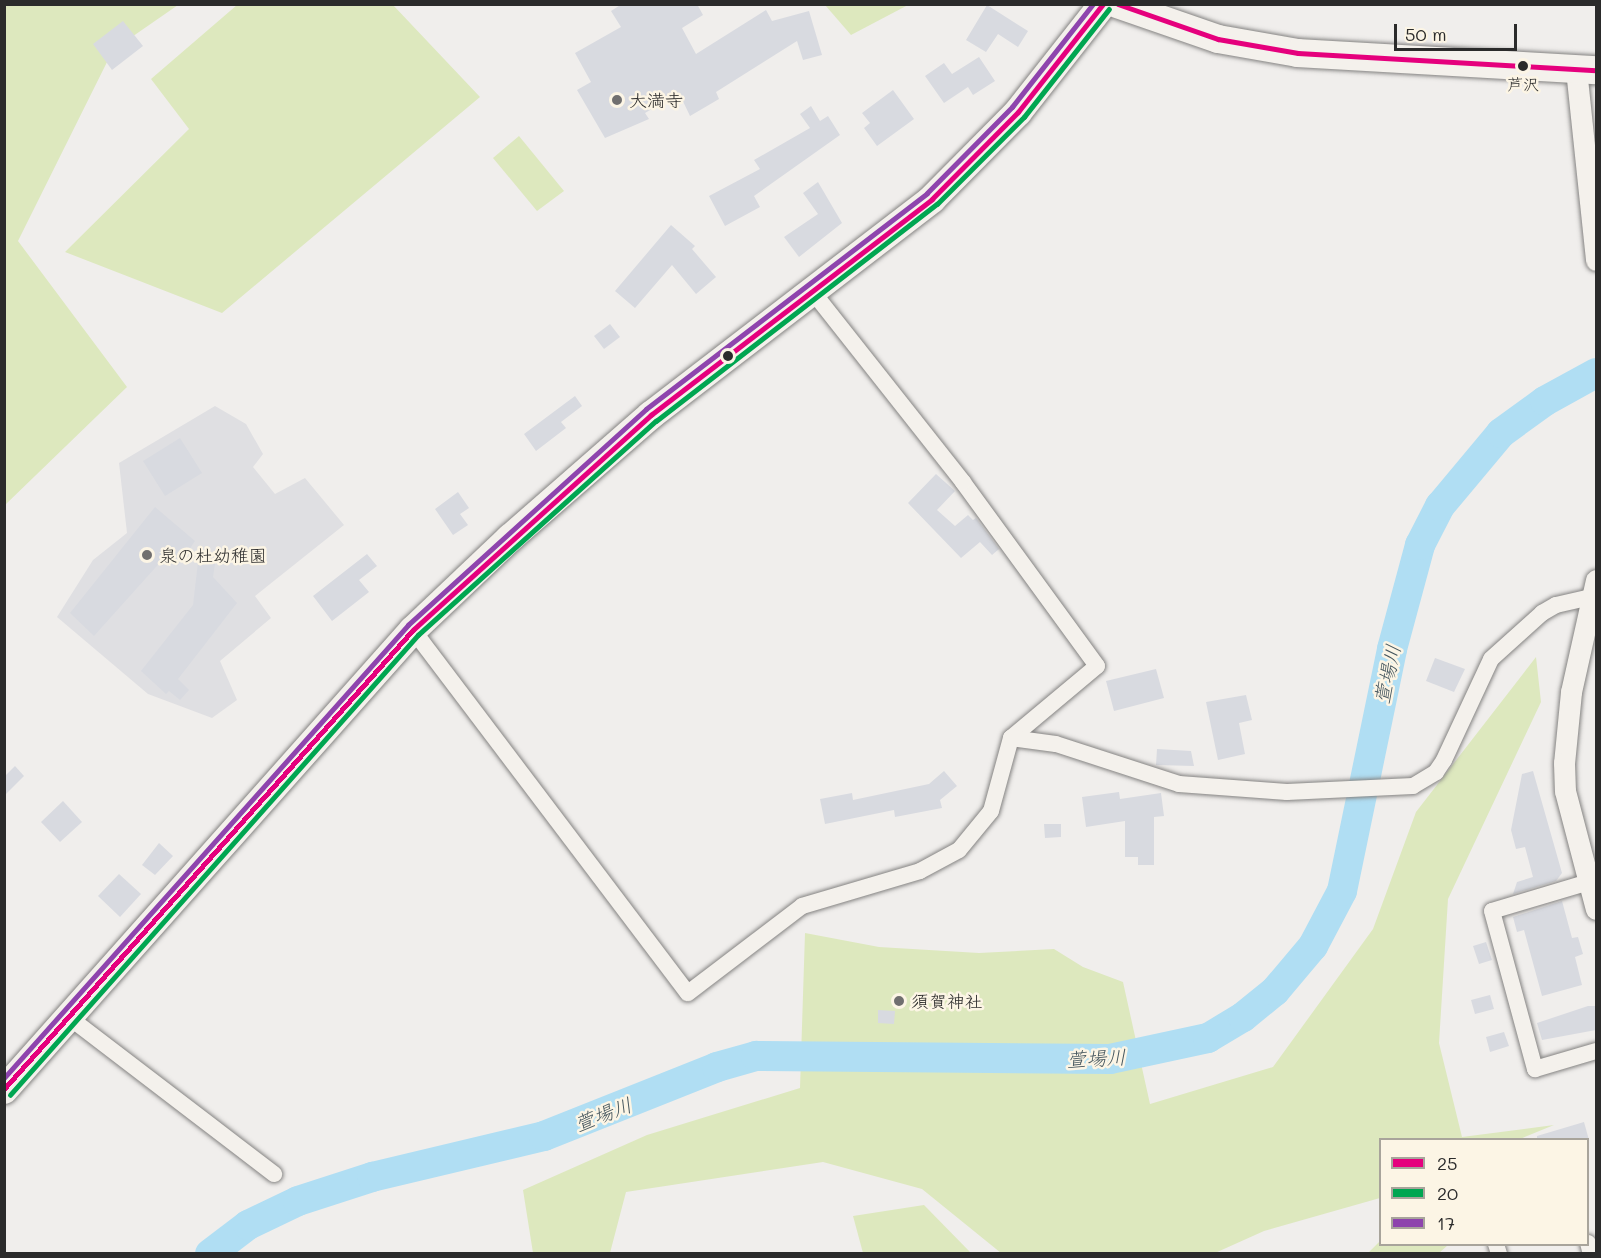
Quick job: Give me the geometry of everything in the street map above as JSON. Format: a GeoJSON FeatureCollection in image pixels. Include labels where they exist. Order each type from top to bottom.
{"type":"FeatureCollection","features":[{"type":"Feature","properties":{"kind":"highway"},"geometry":{"type":"LineString","coordinates":[[4,1090],[413,630],[510,538],[651,415],[814,293],[932,199],[1018,112],[1103,4]]}},
{"type":"Feature","properties":{"kind":"highway"},"geometry":{"type":"LineString","coordinates":[[1117,4],[1218,39],[1298,53],[1586,70]]}},
{"type":"Feature","properties":{"kind":"street"},"geometry":{"type":"LineString","coordinates":[[1586,70],[1596,260]]}},
{"type":"Feature","properties":{"kind":"street"},"geometry":{"type":"LineString","coordinates":[[413,630],[688,993],[802,906],[920,871],[959,850],[990,811],[1011,738],[1097,666],[963,482],[814,293]]}},
{"type":"Feature","properties":{"kind":"street"},"geometry":{"type":"LineString","coordinates":[[1011,738],[1056,744],[1179,784],[1306,791],[1413,786],[1436,772],[1444,760],[1491,659],[1542,613],[1556,604],[1594,588]]}},
{"type":"Feature","properties":{"kind":"street"},"geometry":{"type":"LineString","coordinates":[[1594,588],[1571,692],[1564,763],[1565,790],[1596,909]]}},
{"type":"Feature","properties":{"kind":"street"},"geometry":{"type":"LineString","coordinates":[[1589,882],[1492,911],[1535,1069],[1596,1051]]}},
{"type":"Feature","properties":{"kind":"street"},"geometry":{"type":"LineString","coordinates":[[70,1017],[274,1174]]}},
{"type":"Feature","properties":{"kind":"shaded area"},"geometry":{"type":"Polygon","coordinates":[[[215,406],[246,424],[263,454],[253,467],[275,494],[305,478],[344,525],[255,596],[271,618],[220,661],[237,700],[212,718],[148,694],[57,617],[93,560],[127,533],[119,463],[215,406]]]}},
{"type":"Feature","properties":{"kind":"green space"},"geometry":{"type":"Polygon","coordinates":[[[5,5],[178,5],[113,50],[18,241],[127,387],[5,505],[5,5]]]}},
{"type":"Feature","properties":{"kind":"green space"},"geometry":{"type":"Polygon","coordinates":[[[237,5],[393,5],[480,97],[222,313],[65,252],[189,129],[151,79],[237,5]]]}},
{"type":"Feature","properties":{"kind":"green space"},"geometry":{"type":"Polygon","coordinates":[[[825,5],[908,5],[851,35],[825,5]]]}},
{"type":"Feature","properties":{"kind":"green space"},"geometry":{"type":"Polygon","coordinates":[[[519,136],[564,191],[537,211],[493,158],[519,136]]]}},
{"type":"Feature","properties":{"kind":"green space"},"geometry":{"type":"Polygon","coordinates":[[[1536,657],[1541,702],[1448,899],[1439,1043],[1462,1137],[1554,1125],[1522,1138],[1379,1138],[1379,1198],[1264,1231],[1215,1253],[1001,1253],[922,1189],[823,1162],[626,1192],[610,1253],[533,1253],[523,1190],[647,1135],[800,1088],[805,933],[879,947],[979,953],[1054,949],[1083,967],[1123,982],[1150,1104],[1273,1067],[1373,929],[1416,812],[1536,657]]]}},
{"type":"Feature","properties":{"kind":"green space"},"geometry":{"type":"Polygon","coordinates":[[[924,1205],[971,1253],[863,1253],[853,1216],[924,1205]]]}},
{"type":"Feature","properties":{"kind":"green space"},"geometry":{"type":"Polygon","coordinates":[[[1379,1242],[1379,1246],[1447,1246],[1439,1253],[1368,1253],[1379,1242]]]}},
{"type":"Feature","properties":{"kind":"building"},"geometry":{"type":"Polygon","coordinates":[[[622,4],[697,4],[703,15],[682,28],[696,54],[766,10],[772,21],[809,11],[822,55],[803,60],[797,41],[716,92],[719,99],[690,116],[679,93],[645,113],[649,119],[605,138],[577,90],[591,82],[575,53],[621,27],[611,11],[622,4]]]}},
{"type":"Feature","properties":{"kind":"building"},"geometry":{"type":"Polygon","coordinates":[[[987,5],[1028,31],[1018,47],[998,34],[986,52],[966,40],[987,5]]]}},
{"type":"Feature","properties":{"kind":"building"},"geometry":{"type":"Polygon","coordinates":[[[123,21],[143,46],[112,70],[93,44],[123,21]]]}},
{"type":"Feature","properties":{"kind":"building"},"geometry":{"type":"Polygon","coordinates":[[[979,57],[995,81],[973,95],[968,87],[944,103],[925,76],[944,63],[952,74],[979,57]]]}},
{"type":"Feature","properties":{"kind":"building"},"geometry":{"type":"Polygon","coordinates":[[[893,90],[914,119],[877,146],[864,128],[870,123],[862,113],[893,90]]]}},
{"type":"Feature","properties":{"kind":"building"},"geometry":{"type":"Polygon","coordinates":[[[811,106],[820,121],[828,116],[840,135],[754,196],[760,207],[725,226],[709,196],[760,169],[754,160],[810,128],[800,114],[811,106]]]}},
{"type":"Feature","properties":{"kind":"building"},"geometry":{"type":"Polygon","coordinates":[[[818,182],[842,223],[799,257],[784,237],[818,214],[803,193],[818,182]]]}},
{"type":"Feature","properties":{"kind":"building"},"geometry":{"type":"Polygon","coordinates":[[[671,225],[695,246],[692,249],[716,277],[696,294],[672,265],[635,308],[615,291],[671,225]]]}},
{"type":"Feature","properties":{"kind":"building"},"geometry":{"type":"Polygon","coordinates":[[[610,324],[620,337],[604,349],[594,336],[610,324]]]}},
{"type":"Feature","properties":{"kind":"building"},"geometry":{"type":"Polygon","coordinates":[[[575,396],[582,406],[561,422],[566,428],[536,451],[524,434],[575,396]]]}},
{"type":"Feature","properties":{"kind":"building"},"geometry":{"type":"Polygon","coordinates":[[[180,438],[202,473],[165,496],[143,461],[180,438]]]}},
{"type":"Feature","properties":{"kind":"building"},"geometry":{"type":"Polygon","coordinates":[[[936,474],[955,491],[937,510],[955,526],[968,515],[973,520],[976,518],[999,549],[992,555],[980,542],[961,558],[908,503],[936,474]]]}},
{"type":"Feature","properties":{"kind":"building"},"geometry":{"type":"Polygon","coordinates":[[[458,492],[469,508],[460,514],[468,525],[453,535],[435,509],[458,492]]]}},
{"type":"Feature","properties":{"kind":"building"},"geometry":{"type":"Polygon","coordinates":[[[155,507],[195,541],[178,566],[164,558],[94,636],[70,613],[155,507]]]}},
{"type":"Feature","properties":{"kind":"building"},"geometry":{"type":"Polygon","coordinates":[[[200,545],[216,558],[213,577],[237,603],[178,679],[189,690],[180,700],[169,691],[166,694],[141,671],[193,605],[200,545]]]}},
{"type":"Feature","properties":{"kind":"building"},"geometry":{"type":"Polygon","coordinates":[[[367,554],[377,566],[359,580],[369,592],[332,621],[313,596],[367,554]]]}},
{"type":"Feature","properties":{"kind":"building"},"geometry":{"type":"Polygon","coordinates":[[[1435,658],[1465,669],[1454,692],[1426,681],[1435,658]]]}},
{"type":"Feature","properties":{"kind":"building"},"geometry":{"type":"Polygon","coordinates":[[[1156,669],[1164,698],[1114,711],[1106,681],[1156,669]]]}},
{"type":"Feature","properties":{"kind":"building"},"geometry":{"type":"Polygon","coordinates":[[[1246,695],[1252,720],[1239,723],[1245,754],[1218,760],[1206,702],[1246,695]]]}},
{"type":"Feature","properties":{"kind":"building"},"geometry":{"type":"Polygon","coordinates":[[[1157,749],[1191,751],[1194,766],[1156,765],[1157,749]]]}},
{"type":"Feature","properties":{"kind":"building"},"geometry":{"type":"Polygon","coordinates":[[[15,766],[24,776],[4,796],[4,777],[15,766]]]}},
{"type":"Feature","properties":{"kind":"building"},"geometry":{"type":"Polygon","coordinates":[[[944,771],[957,786],[940,800],[942,808],[895,817],[894,810],[825,824],[820,799],[852,793],[853,800],[929,784],[944,771]]]}},
{"type":"Feature","properties":{"kind":"building"},"geometry":{"type":"Polygon","coordinates":[[[1533,771],[1562,873],[1556,881],[1513,894],[1517,882],[1533,877],[1525,847],[1516,849],[1511,830],[1522,774],[1533,771]]]}},
{"type":"Feature","properties":{"kind":"building"},"geometry":{"type":"Polygon","coordinates":[[[1119,792],[1120,799],[1161,793],[1164,816],[1154,817],[1154,865],[1138,865],[1138,857],[1125,857],[1125,821],[1086,827],[1082,797],[1119,792]]]}},
{"type":"Feature","properties":{"kind":"building"},"geometry":{"type":"Polygon","coordinates":[[[63,801],[82,822],[60,842],[41,822],[63,801]]]}},
{"type":"Feature","properties":{"kind":"building"},"geometry":{"type":"Polygon","coordinates":[[[1044,824],[1061,824],[1061,837],[1045,838],[1044,824]]]}},
{"type":"Feature","properties":{"kind":"building"},"geometry":{"type":"Polygon","coordinates":[[[159,843],[173,856],[155,875],[142,865],[159,843]]]}},
{"type":"Feature","properties":{"kind":"building"},"geometry":{"type":"Polygon","coordinates":[[[119,874],[141,894],[120,917],[98,896],[119,874]]]}},
{"type":"Feature","properties":{"kind":"building"},"geometry":{"type":"Polygon","coordinates":[[[1562,901],[1572,938],[1578,937],[1583,954],[1575,957],[1582,985],[1542,996],[1524,930],[1517,932],[1513,917],[1562,901]]]}},
{"type":"Feature","properties":{"kind":"building"},"geometry":{"type":"Polygon","coordinates":[[[1486,942],[1492,960],[1479,964],[1473,946],[1486,942]]]}},
{"type":"Feature","properties":{"kind":"building"},"geometry":{"type":"Polygon","coordinates":[[[1490,995],[1494,1009],[1475,1014],[1471,1000],[1490,995]]]}},
{"type":"Feature","properties":{"kind":"building"},"geometry":{"type":"Polygon","coordinates":[[[1588,1006],[1596,1006],[1596,1030],[1542,1040],[1537,1023],[1588,1006]]]}},
{"type":"Feature","properties":{"kind":"building"},"geometry":{"type":"Polygon","coordinates":[[[878,1010],[895,1011],[894,1024],[878,1023],[878,1010]]]}},
{"type":"Feature","properties":{"kind":"building"},"geometry":{"type":"Polygon","coordinates":[[[1504,1032],[1509,1046],[1490,1052],[1486,1037],[1504,1032]]]}},
{"type":"Feature","properties":{"kind":"building"},"geometry":{"type":"Polygon","coordinates":[[[1584,1122],[1588,1138],[1537,1138],[1537,1136],[1584,1122]]]}},
{"type":"Feature","properties":{"kind":"waterway","name":"萱場川"},"geometry":{"type":"LineString","coordinates":[[210,1254],[248,1225],[298,1201],[372,1177],[544,1136],[717,1067],[756,1056],[1110,1059],[1208,1038],[1243,1017],[1275,991],[1313,946],[1342,891],[1392,649],[1420,545],[1440,506],[1501,433],[1545,401],[1596,373]]}},
{"type":"Feature","properties":{"kind":"transit line","name":"17"},"geometry":{"type":"LineString","coordinates":[[4,1078],[408,625],[646,409],[927,193],[1012,107],[1093,4]]}},
{"type":"Feature","properties":{"kind":"transit line","name":"25"},"geometry":{"type":"LineString","coordinates":[[4,1089],[413,630],[651,415],[932,199],[1018,112],[1103,4]]}},
{"type":"Feature","properties":{"kind":"transit line","name":"25"},"geometry":{"type":"LineString","coordinates":[[1118,4],[1218,39],[1298,53],[1596,70]]}},
{"type":"Feature","properties":{"kind":"transit line","name":"20"},"geometry":{"type":"LineString","coordinates":[[10,1095],[418,635],[656,421],[937,204],[1024,117],[1109,9]]}},
{"type":"Feature","properties":{"kind":"place","name":"芦沢"},"geometry":{"type":"Point","coordinates":[1523,66]}},
{"type":"Feature","properties":{"kind":"place","name":"大満寺"},"geometry":{"type":"Point","coordinates":[617,100]}},
{"type":"Feature","properties":{"kind":"place","name":"泉の杜幼稚園"},"geometry":{"type":"Point","coordinates":[147,555]}},
{"type":"Feature","properties":{"kind":"place","name":"須賀神社"},"geometry":{"type":"Point","coordinates":[899,1001]}}]}
